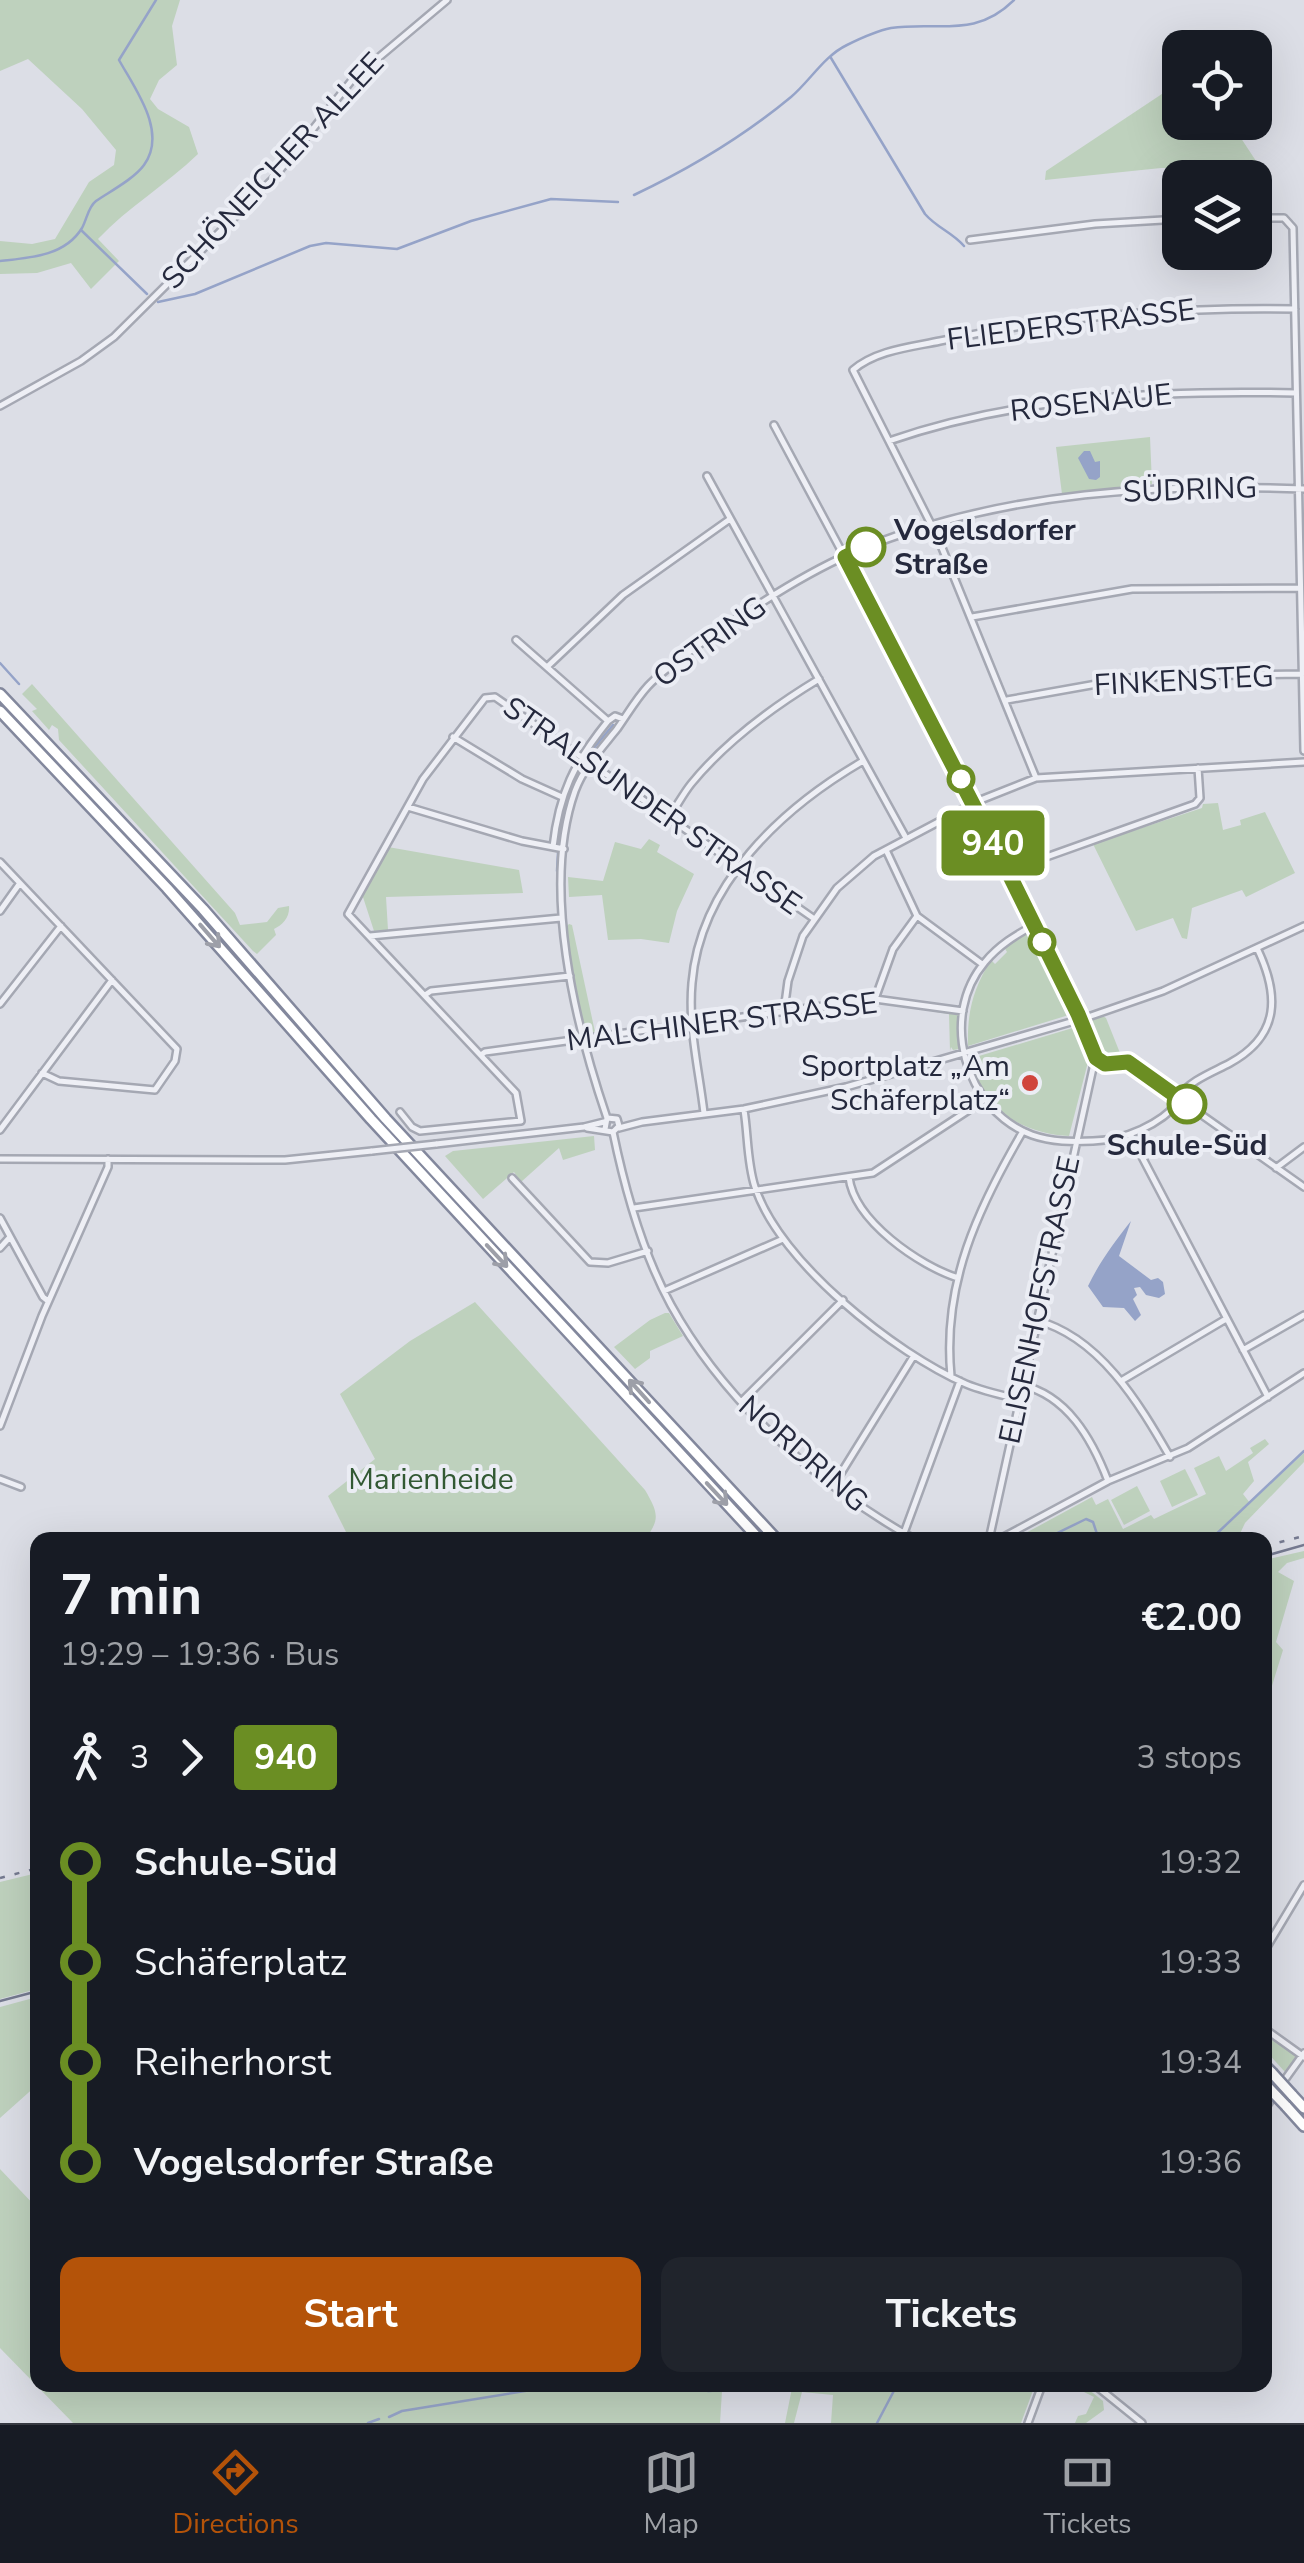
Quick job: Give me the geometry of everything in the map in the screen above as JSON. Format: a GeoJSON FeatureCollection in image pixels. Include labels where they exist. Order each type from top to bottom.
{"type":"FeatureCollection","features":[{"type":"Feature","properties":{"kind":"highway"},"geometry":{"type":"LineString","coordinates":[[0,694],[192,898],[386,1119],[769,1532]]}},
{"type":"Feature","properties":{"kind":"highway"},"geometry":{"type":"LineString","coordinates":[[0,711],[140,858],[371,1119],[753,1532]]}},
{"type":"Feature","properties":{"kind":"highway"},"geometry":{"type":"LineString","coordinates":[[1272,2074],[1304,2108]]}},
{"type":"Feature","properties":{"kind":"highway"},"geometry":{"type":"LineString","coordinates":[[1272,2091],[1304,2126]]}},
{"type":"Feature","properties":{"kind":"street","name":"SCHÖNEICHER ALLEE"},"geometry":{"type":"LineString","coordinates":[[0,406],[81,361],[114,337],[273,179],[352,80],[446,0]]}},
{"type":"Feature","properties":{"kind":"street"},"geometry":{"type":"LineString","coordinates":[[1272,219],[1287,219],[1293,228],[1302,489],[1304,751]]}},
{"type":"Feature","properties":{"kind":"street"},"geometry":{"type":"LineString","coordinates":[[970,240],[1095,224],[1162,220]]}},
{"type":"Feature","properties":{"kind":"street","name":"FLIEDERSTRASSE"},"geometry":{"type":"LineString","coordinates":[[888,441],[853,370],[878,356],[1041,324],[1188,310],[1295,309]]}},
{"type":"Feature","properties":{"kind":"street","name":"ROSENAUE"},"geometry":{"type":"LineString","coordinates":[[888,441],[978,417],[1075,401],[1153,394],[1296,392]]}},
{"type":"Feature","properties":{"kind":"street"},"geometry":{"type":"LineString","coordinates":[[774,425],[974,803],[1081,1019],[1098,1062],[1128,1062],[1304,1188]]}},
{"type":"Feature","properties":{"kind":"street"},"geometry":{"type":"LineString","coordinates":[[888,441],[932,526],[972,617],[1036,778]]}},
{"type":"Feature","properties":{"kind":"street"},"geometry":{"type":"LineString","coordinates":[[707,476],[906,838]]}},
{"type":"Feature","properties":{"kind":"street","name":"SÜDRING"},"geometry":{"type":"LineString","coordinates":[[845,557],[932,526],[996,510],[1122,491],[1221,486],[1302,489]]}},
{"type":"Feature","properties":{"kind":"street"},"geometry":{"type":"LineString","coordinates":[[547,667],[622,595],[730,519]]}},
{"type":"Feature","properties":{"kind":"street","name":"OSTRING"},"geometry":{"type":"LineString","coordinates":[[607,1121],[584,1038],[561,918],[564,849],[572,800],[589,763],[658,677],[773,596],[845,557]]}},
{"type":"Feature","properties":{"kind":"street"},"geometry":{"type":"LineString","coordinates":[[972,617],[1132,589],[1300,588]]}},
{"type":"Feature","properties":{"kind":"street"},"geometry":{"type":"LineString","coordinates":[[516,640],[608,720]]}},
{"type":"Feature","properties":{"kind":"street","name":"FINKENSTEG"},"geometry":{"type":"LineString","coordinates":[[1007,700],[1145,677],[1302,674]]}},
{"type":"Feature","properties":{"kind":"street"},"geometry":{"type":"LineString","coordinates":[[669,817],[692,783],[735,738],[818,679]]}},
{"type":"Feature","properties":{"kind":"street","name":"STRALSUNDER STRASSE"},"geometry":{"type":"LineString","coordinates":[[453,736],[490,696],[814,918]]}},
{"type":"Feature","properties":{"kind":"street"},"geometry":{"type":"LineString","coordinates":[[554,847],[562,797],[578,758],[608,720],[616,716],[623,719]]}},
{"type":"Feature","properties":{"kind":"street"},"geometry":{"type":"LineString","coordinates":[[400,1112],[412,1127],[420,1130],[521,1120],[518,1096],[348,911],[453,736],[522,779],[562,797]]}},
{"type":"Feature","properties":{"kind":"street"},"geometry":{"type":"LineString","coordinates":[[704,1114],[691,985],[712,911],[765,836],[827,782],[863,761]]}},
{"type":"Feature","properties":{"kind":"street"},"geometry":{"type":"LineString","coordinates":[[784,1011],[793,963],[814,918],[847,878],[906,838],[974,803],[1036,778],[1304,762]]}},
{"type":"Feature","properties":{"kind":"street"},"geometry":{"type":"LineString","coordinates":[[1007,871],[1196,804],[1200,798],[1198,768]]}},
{"type":"Feature","properties":{"kind":"street"},"geometry":{"type":"LineString","coordinates":[[407,807],[564,849]]}},
{"type":"Feature","properties":{"kind":"street"},"geometry":{"type":"LineString","coordinates":[[886,850],[917,916],[982,964]]}},
{"type":"Feature","properties":{"kind":"street"},"geometry":{"type":"LineString","coordinates":[[0,862],[177,1050],[177,1057],[156,1090],[59,1081],[42,1072]]}},
{"type":"Feature","properties":{"kind":"street"},"geometry":{"type":"LineString","coordinates":[[0,911],[20,883]]}},
{"type":"Feature","properties":{"kind":"street"},"geometry":{"type":"LineString","coordinates":[[875,999],[893,950],[917,916]]}},
{"type":"Feature","properties":{"kind":"street"},"geometry":{"type":"LineString","coordinates":[[370,937],[561,918]]}},
{"type":"Feature","properties":{"kind":"street"},"geometry":{"type":"LineString","coordinates":[[0,1004],[61,926]]}},
{"type":"Feature","properties":{"kind":"street"},"geometry":{"type":"LineString","coordinates":[[1034,926],[1012,938],[982,964],[963,1011],[964,1054],[971,1078],[984,1100],[1022,1131],[1054,1140],[1110,1140],[1130,1134],[1163,1117],[1190,1084],[1249,1050],[1266,1027],[1272,1010],[1273,990],[1257,948]]}},
{"type":"Feature","properties":{"kind":"street"},"geometry":{"type":"LineString","coordinates":[[0,1159],[285,1160],[584,1128],[607,1121],[617,1127],[744,1109],[846,1087],[1081,1019],[1163,991],[1304,926]]}},
{"type":"Feature","properties":{"kind":"street"},"geometry":{"type":"LineString","coordinates":[[425,995],[431,991],[570,976]]}},
{"type":"Feature","properties":{"kind":"street"},"geometry":{"type":"LineString","coordinates":[[0,1130],[112,980]]}},
{"type":"Feature","properties":{"kind":"street","name":"MALCHINER STRASSE"},"geometry":{"type":"LineString","coordinates":[[481,1055],[875,999],[963,1011]]}},
{"type":"Feature","properties":{"kind":"street","name":"ELISENHOFSTRASSE"},"geometry":{"type":"LineString","coordinates":[[991,1532],[1076,1141],[1093,1068],[1098,1062]]}},
{"type":"Feature","properties":{"kind":"street"},"geometry":{"type":"LineString","coordinates":[[634,1208],[872,1173],[984,1100]]}},
{"type":"Feature","properties":{"kind":"street"},"geometry":{"type":"LineString","coordinates":[[744,1109],[756,1190],[782,1239],[843,1300],[913,1356],[960,1381],[1018,1399]]}},
{"type":"Feature","properties":{"kind":"street"},"geometry":{"type":"LineString","coordinates":[[607,1121],[617,1127]]}},
{"type":"Feature","properties":{"kind":"street","name":"NORDRING"},"geometry":{"type":"LineString","coordinates":[[617,1127],[634,1208],[648,1251],[682,1323],[740,1402],[833,1486],[902,1532]]}},
{"type":"Feature","properties":{"kind":"street"},"geometry":{"type":"LineString","coordinates":[[952,1376],[950,1346],[958,1278],[977,1215],[1022,1131]]}},
{"type":"Feature","properties":{"kind":"street"},"geometry":{"type":"LineString","coordinates":[[1130,1134],[1268,1398]]}},
{"type":"Feature","properties":{"kind":"street"},"geometry":{"type":"LineString","coordinates":[[1276,1168],[1304,1147]]}},
{"type":"Feature","properties":{"kind":"street"},"geometry":{"type":"LineString","coordinates":[[0,1426],[108,1159]]}},
{"type":"Feature","properties":{"kind":"street"},"geometry":{"type":"LineString","coordinates":[[512,1178],[590,1262],[608,1263],[648,1251]]}},
{"type":"Feature","properties":{"kind":"street"},"geometry":{"type":"LineString","coordinates":[[849,1178],[858,1202],[894,1242],[927,1266],[958,1278]]}},
{"type":"Feature","properties":{"kind":"street"},"geometry":{"type":"LineString","coordinates":[[0,1218],[48,1301]]}},
{"type":"Feature","properties":{"kind":"street"},"geometry":{"type":"LineString","coordinates":[[0,1248],[10,1236]]}},
{"type":"Feature","properties":{"kind":"street"},"geometry":{"type":"LineString","coordinates":[[664,1290],[782,1239]]}},
{"type":"Feature","properties":{"kind":"street"},"geometry":{"type":"LineString","coordinates":[[740,1402],[843,1300]]}},
{"type":"Feature","properties":{"kind":"street"},"geometry":{"type":"LineString","coordinates":[[1243,1350],[1304,1315]]}},
{"type":"Feature","properties":{"kind":"street"},"geometry":{"type":"LineString","coordinates":[[1120,1381],[1227,1319]]}},
{"type":"Feature","properties":{"kind":"street"},"geometry":{"type":"LineString","coordinates":[[1036,1320],[1072,1336],[1120,1381],[1170,1457]]}},
{"type":"Feature","properties":{"kind":"street"},"geometry":{"type":"LineString","coordinates":[[833,1486],[913,1356]]}},
{"type":"Feature","properties":{"kind":"street"},"geometry":{"type":"LineString","coordinates":[[1013,1532],[1108,1480],[1170,1457],[1304,1373]]}},
{"type":"Feature","properties":{"kind":"street"},"geometry":{"type":"LineString","coordinates":[[904,1532],[960,1381]]}},
{"type":"Feature","properties":{"kind":"street"},"geometry":{"type":"LineString","coordinates":[[1021,1385],[1058,1401],[1090,1443],[1108,1480]]}},
{"type":"Feature","properties":{"kind":"street"},"geometry":{"type":"LineString","coordinates":[[0,1480],[21,1487]]}},
{"type":"Feature","properties":{"kind":"street"},"geometry":{"type":"LineString","coordinates":[[1272,1938],[1304,1885]]}},
{"type":"Feature","properties":{"kind":"street"},"geometry":{"type":"LineString","coordinates":[[1272,2034],[1303,2055],[1286,2078]]}},
{"type":"Feature","properties":{"kind":"street"},"geometry":{"type":"LineString","coordinates":[[1028,2423],[1039,2392]]}},
{"type":"Feature","properties":{"kind":"street"},"geometry":{"type":"LineString","coordinates":[[1104,2392],[1142,2423]]}},
{"type":"Feature","properties":{"kind":"green space"},"geometry":{"type":"Polygon","coordinates":[[[0,0],[180,0],[172,26],[177,65],[159,80],[150,99],[158,109],[189,127],[198,154],[98,239],[119,261],[91,289],[71,263],[37,273],[0,274],[0,241],[32,244],[55,239],[89,182],[114,165],[116,150],[82,109],[28,59],[0,71],[0,0]]]}},
{"type":"Feature","properties":{"kind":"green space"},"geometry":{"type":"Polygon","coordinates":[[[1162,94],[1162,140],[1242,140],[1255,160],[1162,160],[1162,168],[1045,180],[1046,171],[1162,94]]]}},
{"type":"Feature","properties":{"kind":"green space"},"geometry":{"type":"Polygon","coordinates":[[[1150,437],[1152,484],[1062,494],[1056,447],[1150,437]]]}},
{"type":"Feature","properties":{"kind":"green space"},"geometry":{"type":"Polygon","coordinates":[[[32,684],[235,913],[240,925],[267,922],[278,908],[289,906],[285,920],[274,929],[276,935],[257,954],[59,740],[58,729],[52,725],[49,730],[32,711],[37,709],[22,694],[32,684]]]}},
{"type":"Feature","properties":{"kind":"green space"},"geometry":{"type":"Polygon","coordinates":[[[1218,803],[1223,830],[1265,812],[1295,873],[1246,897],[1242,890],[1192,908],[1187,939],[1182,938],[1173,918],[1136,931],[1093,844],[1202,808],[1203,804],[1218,803]]]}},
{"type":"Feature","properties":{"kind":"green space"},"geometry":{"type":"Polygon","coordinates":[[[649,839],[660,845],[657,852],[694,874],[677,911],[669,943],[608,940],[602,895],[569,897],[568,877],[603,881],[615,842],[641,849],[649,839]]]}},
{"type":"Feature","properties":{"kind":"green space"},"geometry":{"type":"Polygon","coordinates":[[[388,847],[519,870],[523,893],[386,897],[388,930],[374,931],[362,894],[388,847]]]}},
{"type":"Feature","properties":{"kind":"green space"},"geometry":{"type":"Polygon","coordinates":[[[569,924],[595,1032],[609,1033],[585,1032],[566,938],[565,928],[569,924]]]}},
{"type":"Feature","properties":{"kind":"green space"},"geometry":{"type":"Polygon","coordinates":[[[1031,932],[1072,1014],[968,1046],[972,1001],[991,960],[995,964],[1007,952],[1004,947],[1031,932]]]}},
{"type":"Feature","properties":{"kind":"green space"},"geometry":{"type":"Polygon","coordinates":[[[936,1009],[959,1013],[959,1049],[951,1047],[950,1051],[949,1014],[936,1009]]]}},
{"type":"Feature","properties":{"kind":"green space"},"geometry":{"type":"Polygon","coordinates":[[[1101,1015],[1106,1018],[1122,1058],[1107,1062],[1099,1058],[1086,1024],[1101,1015]]]}},
{"type":"Feature","properties":{"kind":"green space","name":"Sportplatz „Am Schäferplatz“"},"geometry":{"type":"Polygon","coordinates":[[[1076,1027],[1088,1062],[1069,1136],[1035,1130],[992,1104],[974,1076],[969,1059],[1076,1027]]]}},
{"type":"Feature","properties":{"kind":"green space"},"geometry":{"type":"Polygon","coordinates":[[[594,1136],[595,1150],[563,1160],[559,1148],[521,1182],[514,1172],[483,1199],[445,1156],[453,1151],[594,1136]]]}},
{"type":"Feature","properties":{"kind":"green space","name":"Marienheide"},"geometry":{"type":"Polygon","coordinates":[[[475,1302],[645,1490],[656,1516],[650,1532],[346,1532],[328,1496],[375,1459],[340,1394],[410,1341],[475,1302]]]}},
{"type":"Feature","properties":{"kind":"green space"},"geometry":{"type":"Polygon","coordinates":[[[669,1313],[683,1336],[650,1351],[650,1358],[635,1369],[614,1347],[669,1313]]]}},
{"type":"Feature","properties":{"kind":"green space"},"geometry":{"type":"Polygon","coordinates":[[[1265,1439],[1269,1444],[1248,1462],[1254,1481],[1243,1494],[1250,1503],[1304,1453],[1304,1462],[1241,1532],[1028,1532],[1092,1497],[1096,1505],[1108,1499],[1123,1529],[1151,1515],[1154,1519],[1206,1494],[1194,1468],[1219,1456],[1226,1471],[1253,1453],[1250,1448],[1265,1439]]]}},
{"type":"Feature","properties":{"kind":"green space"},"geometry":{"type":"Polygon","coordinates":[[[1185,1469],[1198,1495],[1172,1507],[1160,1481],[1185,1469]]]}},
{"type":"Feature","properties":{"kind":"green space"},"geometry":{"type":"Polygon","coordinates":[[[1137,1486],[1150,1511],[1124,1525],[1111,1500],[1137,1486]]]}},
{"type":"Feature","properties":{"kind":"green space"},"geometry":{"type":"Polygon","coordinates":[[[1304,1551],[1304,1558],[1287,1563],[1278,1572],[1294,1581],[1276,1642],[1283,1650],[1272,1686],[1272,1558],[1304,1551]]]}},
{"type":"Feature","properties":{"kind":"green space"},"geometry":{"type":"Polygon","coordinates":[[[30,1875],[30,1991],[0,1999],[0,1882],[30,1875]]]}},
{"type":"Feature","properties":{"kind":"green space"},"geometry":{"type":"Polygon","coordinates":[[[30,1999],[30,2091],[0,2118],[0,2007],[30,1999]]]}},
{"type":"Feature","properties":{"kind":"green space"},"geometry":{"type":"Polygon","coordinates":[[[1272,2039],[1297,2057],[1285,2072],[1272,2058],[1272,2039]]]}},
{"type":"Feature","properties":{"kind":"green space"},"geometry":{"type":"Polygon","coordinates":[[[0,2169],[30,2201],[30,2379],[0,2348],[0,2169]]]}},
{"type":"Feature","properties":{"kind":"green space"},"geometry":{"type":"Polygon","coordinates":[[[43,2392],[722,2392],[720,2423],[73,2423],[43,2392]]]}},
{"type":"Feature","properties":{"kind":"green space"},"geometry":{"type":"Polygon","coordinates":[[[791,2392],[802,2392],[794,2423],[785,2423],[791,2392]]]}},
{"type":"Feature","properties":{"kind":"green space"},"geometry":{"type":"Polygon","coordinates":[[[802,2392],[1032,2392],[1021,2423],[831,2423],[833,2395],[802,2392]]]}},
{"type":"Feature","properties":{"kind":"green space"},"geometry":{"type":"Polygon","coordinates":[[[1084,2392],[1092,2392],[1103,2401],[1104,2410],[1086,2423],[1075,2423],[1078,2416],[1086,2414],[1094,2397],[1084,2392]]]}},
{"type":"Feature","properties":{"kind":"water"},"geometry":{"type":"Polygon","coordinates":[[[1084,451],[1090,451],[1095,462],[1100,461],[1100,477],[1096,480],[1089,479],[1078,458],[1084,451]]]}},
{"type":"Feature","properties":{"kind":"water"},"geometry":{"type":"Polygon","coordinates":[[[1131,1221],[1119,1256],[1151,1280],[1158,1278],[1163,1282],[1165,1294],[1159,1298],[1146,1295],[1140,1287],[1134,1288],[1137,1295],[1133,1299],[1141,1315],[1135,1321],[1124,1308],[1103,1307],[1088,1286],[1131,1221]]]}},
{"type":"Feature","properties":{"kind":"waterway"},"geometry":{"type":"LineString","coordinates":[[0,261],[46,254],[66,245],[82,228],[93,204],[144,165],[150,152],[151,125],[119,60],[156,0]]}},
{"type":"Feature","properties":{"kind":"waterway"},"geometry":{"type":"LineString","coordinates":[[634,195],[695,163],[754,125],[847,45],[891,28],[956,26],[985,20],[1014,0]]}},
{"type":"Feature","properties":{"kind":"waterway"},"geometry":{"type":"LineString","coordinates":[[831,58],[925,214],[964,246]]}},
{"type":"Feature","properties":{"kind":"waterway"},"geometry":{"type":"LineString","coordinates":[[158,302],[195,294],[310,246],[326,243],[397,249],[471,221],[551,199],[618,202]]}},
{"type":"Feature","properties":{"kind":"waterway"},"geometry":{"type":"LineString","coordinates":[[81,230],[147,294]]}},
{"type":"Feature","properties":{"kind":"waterway"},"geometry":{"type":"LineString","coordinates":[[0,663],[19,684]]}},
{"type":"Feature","properties":{"kind":"waterway"},"geometry":{"type":"LineString","coordinates":[[588,755],[613,725]]}},
{"type":"Feature","properties":{"kind":"waterway"},"geometry":{"type":"LineString","coordinates":[[559,841],[567,797],[581,765]]}},
{"type":"Feature","properties":{"kind":"waterway"},"geometry":{"type":"LineString","coordinates":[[557,871],[558,853]]}},
{"type":"Feature","properties":{"kind":"waterway"},"geometry":{"type":"LineString","coordinates":[[1218,1532],[1304,1451]]}},
{"type":"Feature","properties":{"kind":"waterway"},"geometry":{"type":"LineString","coordinates":[[1059,1532],[1086,1519],[1093,1522],[1096,1532]]}},
{"type":"Feature","properties":{"kind":"waterway"},"geometry":{"type":"LineString","coordinates":[[389,2417],[402,2411],[519,2392]]}},
{"type":"Feature","properties":{"kind":"waterway"},"geometry":{"type":"LineString","coordinates":[[877,2423],[893,2392]]}},
{"type":"Feature","properties":{"kind":"waterway"},"geometry":{"type":"LineString","coordinates":[[368,2423],[379,2419]]}},
{"type":"Feature","properties":{"kind":"tram line"},"geometry":{"type":"LineString","coordinates":[[1272,1554],[1304,1545]]}},
{"type":"Feature","properties":{"kind":"tram line"},"geometry":{"type":"LineString","coordinates":[[0,2001],[30,1993]]}},
{"type":"Feature","properties":{"kind":"railway"},"geometry":{"type":"LineString","coordinates":[[1272,1544],[1304,1536]]}},
{"type":"Feature","properties":{"kind":"railway"},"geometry":{"type":"LineString","coordinates":[[0,1878],[30,1870]]}},
{"type":"Feature","properties":{"kind":"bus line","name":"940"},"geometry":{"type":"LineString","coordinates":[[866,547],[845,557],[925,706],[1098,1062],[1128,1062],[1187,1104]]}},
{"type":"Feature","properties":{"kind":"place","name":"Vogelsdorfer Straße"},"geometry":{"type":"Point","coordinates":[866,547]}},
{"type":"Feature","properties":{"kind":"place","name":"Sportplatz „Am Schäferplatz“"},"geometry":{"type":"Point","coordinates":[1030,1083]}},
{"type":"Feature","properties":{"kind":"place","name":"Schule-Süd"},"geometry":{"type":"Point","coordinates":[1187,1104]}}]}
